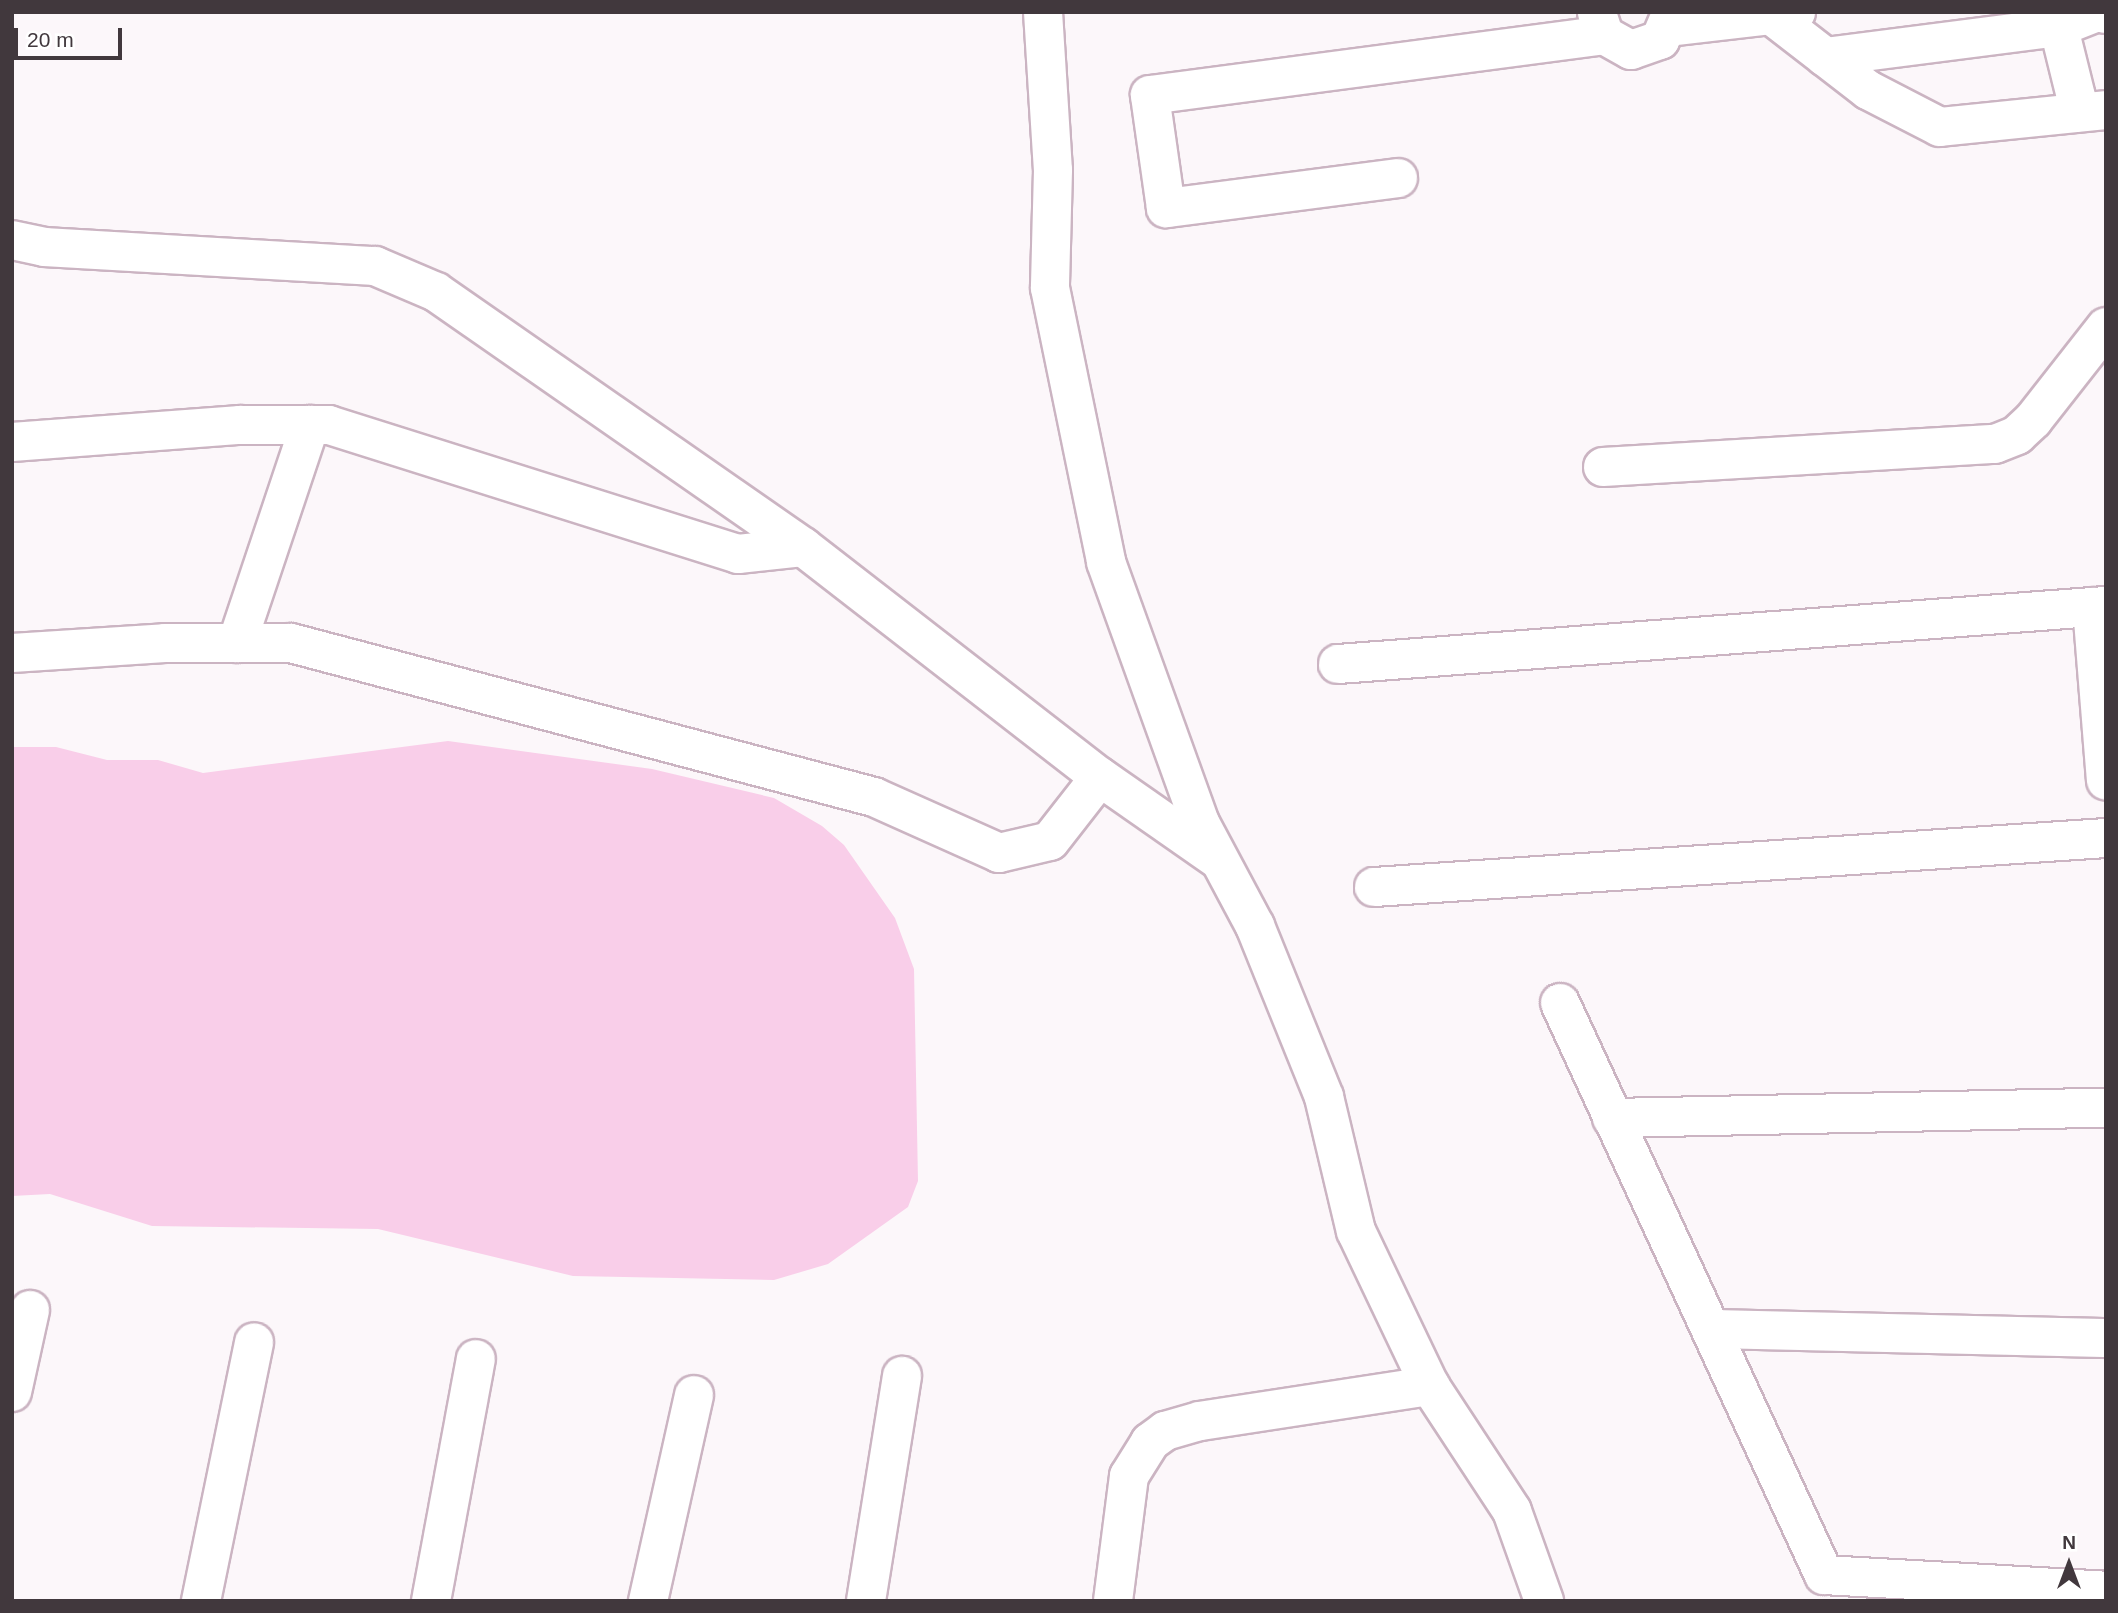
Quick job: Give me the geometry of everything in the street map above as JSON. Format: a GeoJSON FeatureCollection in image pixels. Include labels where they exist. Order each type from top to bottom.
{"type":"FeatureCollection","features":[{"type":"Feature","properties":{"kind":"street"},"geometry":{"type":"LineString","coordinates":[[1043,12],[1053,170],[1050,288],[1106,562],[1200,822],[1255,926],[1324,1097],[1356,1231],[1430,1386],[1513,1511],[1544,1601]]}},
{"type":"Feature","properties":{"kind":"street"},"geometry":{"type":"LineString","coordinates":[[1825,57],[2097,12],[2106,14]]}},
{"type":"Feature","properties":{"kind":"street"},"geometry":{"type":"LineString","coordinates":[[1398,178],[1166,208],[1150,95],[1601,24],[1631,50],[1660,40],[1670,20],[1785,14],[1825,57],[1868,90],[1940,127],[2090,111]]}},
{"type":"Feature","properties":{"kind":"street"},"geometry":{"type":"LineString","coordinates":[[2057,20],[2076,97],[2090,111]]}},
{"type":"Feature","properties":{"kind":"street"},"geometry":{"type":"LineString","coordinates":[[12,240],[44,247],[375,266],[436,292],[803,547],[1100,777],[1221,861]]}},
{"type":"Feature","properties":{"kind":"street"},"geometry":{"type":"LineString","coordinates":[[1603,467],[1996,444],[2017,435],[2033,420],[2106,327]]}},
{"type":"Feature","properties":{"kind":"street"},"geometry":{"type":"LineString","coordinates":[[12,442],[240,425],[330,425],[738,554],[803,547]]}},
{"type":"Feature","properties":{"kind":"street"},"geometry":{"type":"LineString","coordinates":[[237,643],[310,425]]}},
{"type":"Feature","properties":{"kind":"street"},"geometry":{"type":"LineString","coordinates":[[1338,664],[2099,606],[2106,780]]}},
{"type":"Feature","properties":{"kind":"street"},"geometry":{"type":"LineString","coordinates":[[12,653],[291,643],[874,797],[999,853],[1050,841],[1100,777]]}},
{"type":"Feature","properties":{"kind":"street"},"geometry":{"type":"LineString","coordinates":[[1374,887],[2106,838]]}},
{"type":"Feature","properties":{"kind":"street"},"geometry":{"type":"LineString","coordinates":[[1560,1003],[1824,1575],[2106,1591]]}},
{"type":"Feature","properties":{"kind":"street"},"geometry":{"type":"LineString","coordinates":[[1612,1118],[2106,1108]]}},
{"type":"Feature","properties":{"kind":"street"},"geometry":{"type":"LineString","coordinates":[[12,1392],[30,1311]]}},
{"type":"Feature","properties":{"kind":"street"},"geometry":{"type":"LineString","coordinates":[[1711,1329],[2106,1338]]}},
{"type":"Feature","properties":{"kind":"street"},"geometry":{"type":"LineString","coordinates":[[201,1601],[254,1342]]}},
{"type":"Feature","properties":{"kind":"street"},"geometry":{"type":"LineString","coordinates":[[431,1601],[476,1359]]}},
{"type":"Feature","properties":{"kind":"street"},"geometry":{"type":"LineString","coordinates":[[866,1601],[902,1376]]}},
{"type":"Feature","properties":{"kind":"street"},"geometry":{"type":"LineString","coordinates":[[1113,1601],[1129,1476],[1150,1441],[1165,1431],[1200,1421],[1430,1386]]}},
{"type":"Feature","properties":{"kind":"street"},"geometry":{"type":"LineString","coordinates":[[648,1601],[694,1395]]}},
{"type":"Feature","properties":{"kind":"shaded area"},"geometry":{"type":"Polygon","coordinates":[[[448,741],[652,769],[774,798],[822,826],[844,845],[895,918],[914,969],[918,1181],[908,1207],[828,1264],[774,1280],[573,1276],[378,1229],[152,1226],[50,1194],[12,1196],[12,747],[56,747],[107,760],[158,760],[203,773],[448,741]]]}}]}
